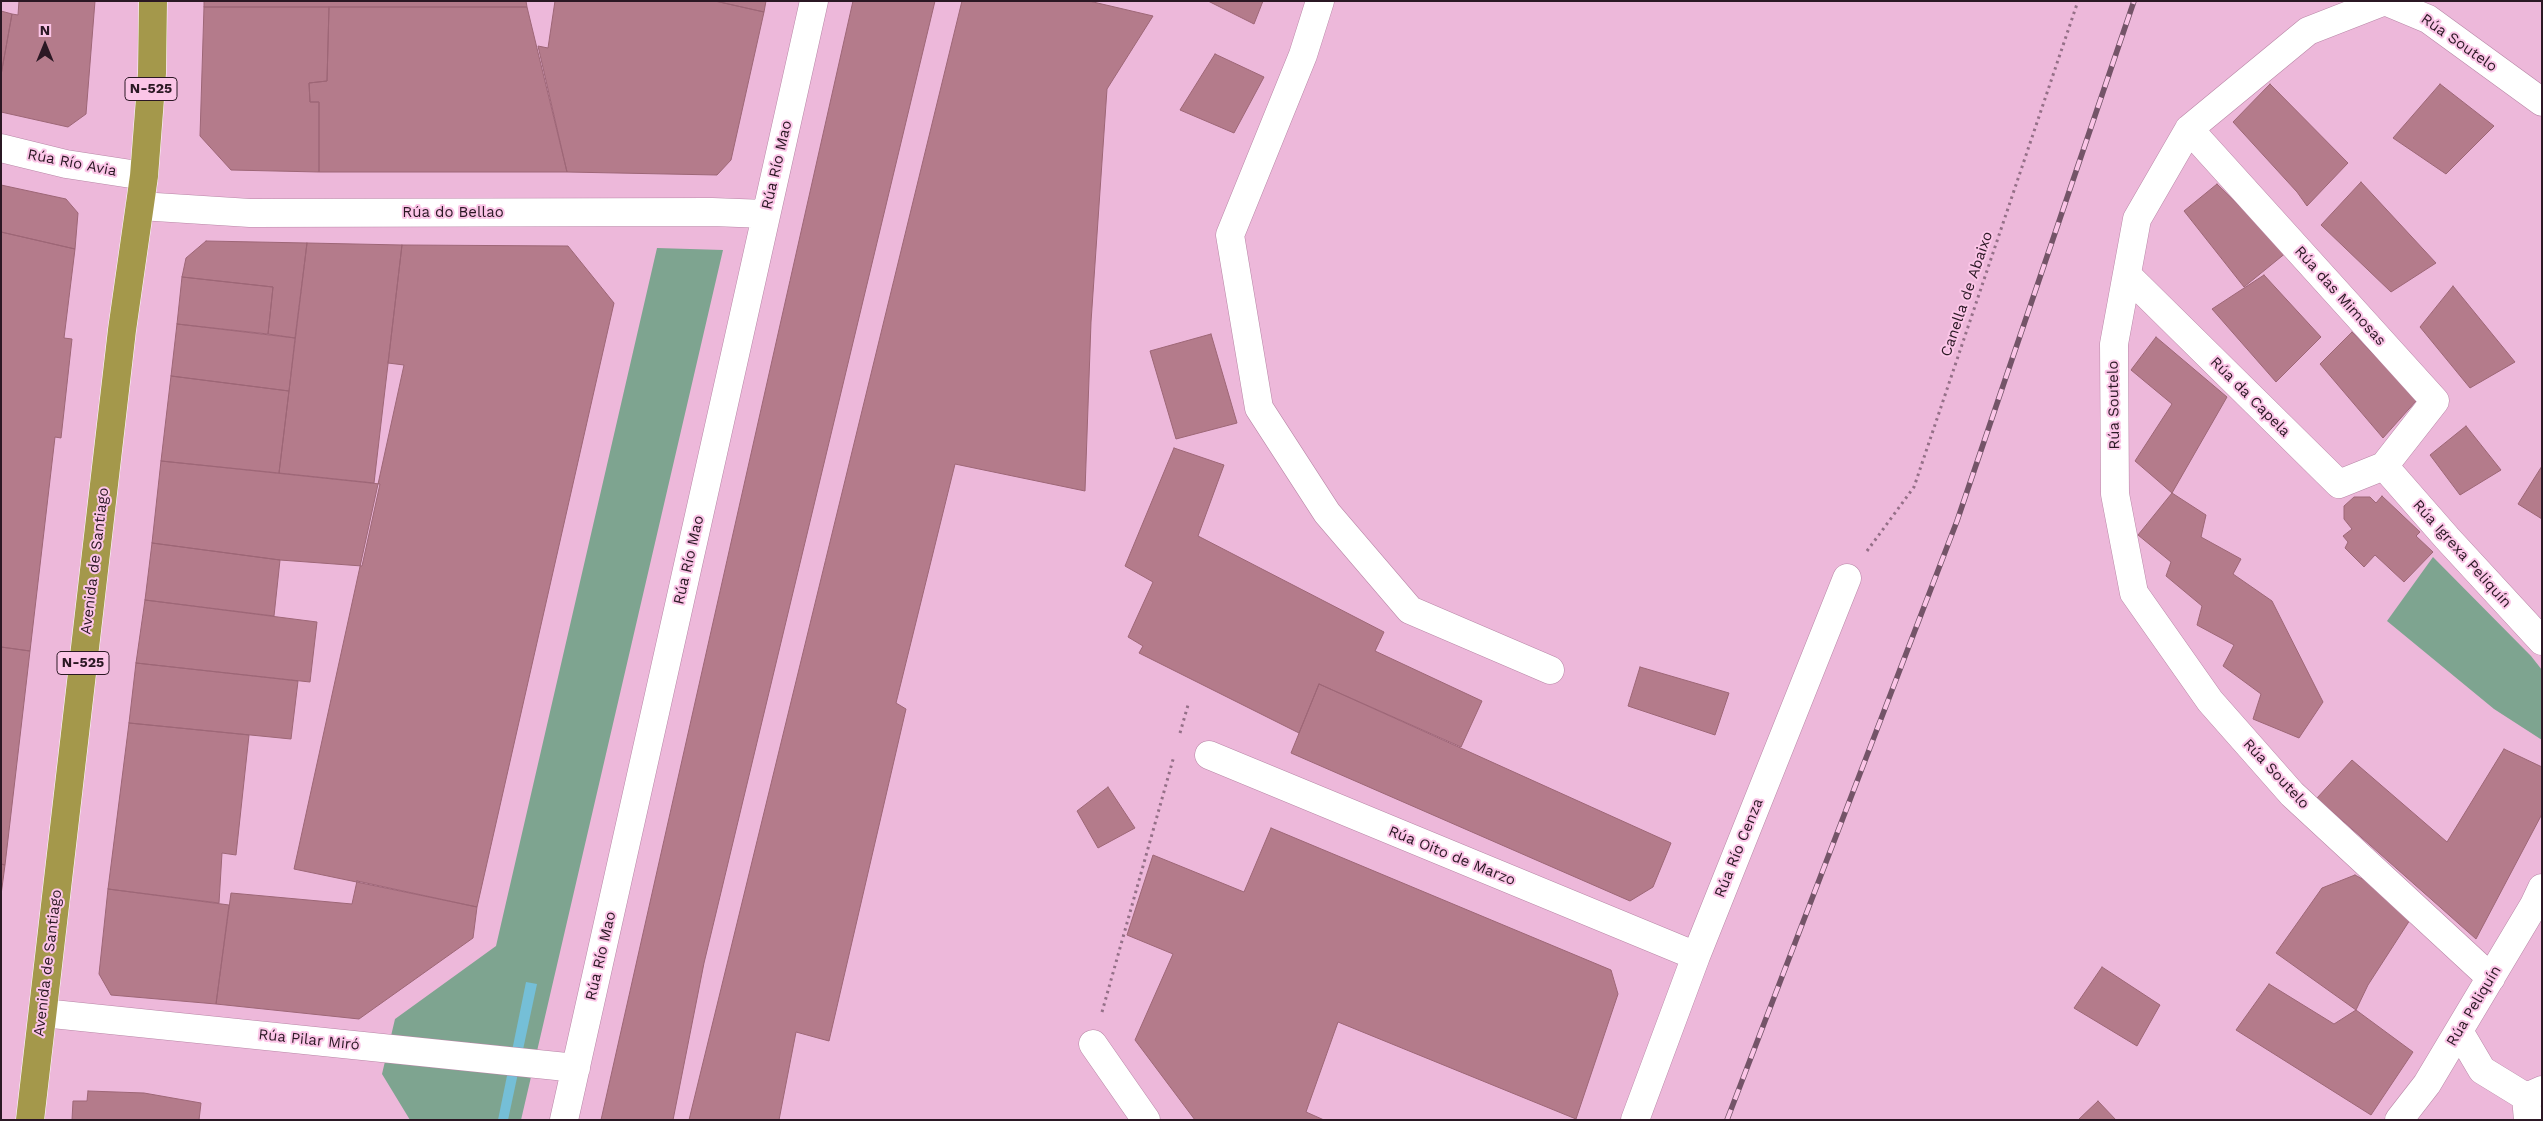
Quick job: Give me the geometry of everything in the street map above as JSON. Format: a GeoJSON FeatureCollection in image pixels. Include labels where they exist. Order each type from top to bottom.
{"type":"FeatureCollection","features":[{"type":"Feature","properties":{"kind":"highway","name":"Avenida de Santiago"},"geometry":{"type":"LineString","coordinates":[[30,1120],[122,330],[144,176],[152,73],[153,1]]}},
{"type":"Feature","properties":{"kind":"street","name":"Rúa Río Mao"},"geometry":{"type":"LineString","coordinates":[[564,1120],[814,1]]}},
{"type":"Feature","properties":{"kind":"street"},"geometry":{"type":"LineString","coordinates":[[1320,1],[1303,55],[1230,235],[1259,408],[1328,513],[1410,610],[1550,670]]}},
{"type":"Feature","properties":{"kind":"street","name":"Rúa Soutelo"},"geometry":{"type":"LineString","coordinates":[[2491,978],[2292,794],[2210,701],[2134,593],[2115,494],[2114,344],[2138,219],[2189,129],[2308,31],[2385,1],[2428,19],[2542,102]]}},
{"type":"Feature","properties":{"kind":"street","name":"Rúa das Mimosas"},"geometry":{"type":"LineString","coordinates":[[2189,129],[2435,401],[2384,466]]}},
{"type":"Feature","properties":{"kind":"street","name":"Rúa Río Avia"},"geometry":{"type":"LineString","coordinates":[[1,148],[66,164],[144,176]]}},
{"type":"Feature","properties":{"kind":"street","name":"Rúa do Bellao"},"geometry":{"type":"LineString","coordinates":[[140,206],[250,213],[712,212],[766,214]]}},
{"type":"Feature","properties":{"kind":"street","name":"Rúa da Capela"},"geometry":{"type":"LineString","coordinates":[[2127,275],[2339,484],[2384,466]]}},
{"type":"Feature","properties":{"kind":"street","name":"Rúa Igrexa Peliquín"},"geometry":{"type":"LineString","coordinates":[[2384,466],[2542,642]]}},
{"type":"Feature","properties":{"kind":"street","name":"Rúa Río Cenza"},"geometry":{"type":"LineString","coordinates":[[1636,1120],[1696,956],[1847,578]]}},
{"type":"Feature","properties":{"kind":"street","name":"Rúa Oito de Marzo"},"geometry":{"type":"LineString","coordinates":[[1209,755],[1696,956]]}},
{"type":"Feature","properties":{"kind":"street","name":"Rúa Peliquín"},"geometry":{"type":"LineString","coordinates":[[2398,1120],[2427,1084],[2491,978],[2542,888]]}},
{"type":"Feature","properties":{"kind":"street","name":"Rúa Pilar Miró"},"geometry":{"type":"LineString","coordinates":[[43,1013],[576,1068]]}},
{"type":"Feature","properties":{"kind":"street"},"geometry":{"type":"LineString","coordinates":[[2459,1031],[2482,1070],[2532,1102]]}},
{"type":"Feature","properties":{"kind":"street"},"geometry":{"type":"LineString","coordinates":[[1093,1044],[1146,1120]]}},
{"type":"Feature","properties":{"kind":"path","name":"Canella de Abaixo"},"geometry":{"type":"LineString","coordinates":[[1847,578],[1914,487],[2078,1]]}},
{"type":"Feature","properties":{"kind":"path"},"geometry":{"type":"LineString","coordinates":[[1177,742],[1188,705]]}},
{"type":"Feature","properties":{"kind":"path"},"geometry":{"type":"LineString","coordinates":[[1093,1044],[1175,752]]}},
{"type":"Feature","properties":{"kind":"green space"},"geometry":{"type":"Polygon","coordinates":[[[657,248],[723,250],[521,1120],[410,1120],[382,1074],[395,1019],[496,946],[657,248]]]}},
{"type":"Feature","properties":{"kind":"green space"},"geometry":{"type":"Polygon","coordinates":[[[2433,557],[2531,656],[2542,670],[2542,740],[2494,709],[2387,621],[2433,557]]]}},
{"type":"Feature","properties":{"kind":"water"},"geometry":{"type":"Polygon","coordinates":[[[526,982],[537,984],[508,1120],[498,1120],[526,982]]]}},
{"type":"Feature","properties":{"kind":"building"},"geometry":{"type":"Polygon","coordinates":[[[19,1],[95,1],[86,114],[68,127],[1,112],[1,75],[12,14],[18,15],[19,1]]]}},
{"type":"Feature","properties":{"kind":"building"},"geometry":{"type":"Polygon","coordinates":[[[204,1],[526,1],[527,7],[204,7],[204,1]]]}},
{"type":"Feature","properties":{"kind":"building"},"geometry":{"type":"Polygon","coordinates":[[[555,1],[715,1],[764,12],[731,160],[717,175],[567,172],[538,46],[548,48],[555,1]]]}},
{"type":"Feature","properties":{"kind":"building"},"geometry":{"type":"Polygon","coordinates":[[[715,1],[766,1],[764,12],[715,1]]]}},
{"type":"Feature","properties":{"kind":"building"},"geometry":{"type":"Polygon","coordinates":[[[853,1],[935,1],[704,963],[673,1120],[601,1120],[853,1]]]}},
{"type":"Feature","properties":{"kind":"building"},"geometry":{"type":"Polygon","coordinates":[[[962,1],[1089,1],[1153,16],[1107,89],[1091,322],[1085,491],[955,464],[896,703],[906,709],[829,1041],[796,1032],[779,1120],[689,1120],[962,1]]]}},
{"type":"Feature","properties":{"kind":"building"},"geometry":{"type":"Polygon","coordinates":[[[1208,1],[1263,1],[1254,24],[1208,1]]]}},
{"type":"Feature","properties":{"kind":"building"},"geometry":{"type":"Polygon","coordinates":[[[204,7],[329,7],[327,81],[309,83],[310,102],[319,102],[319,172],[231,170],[200,136],[204,7]]]}},
{"type":"Feature","properties":{"kind":"building"},"geometry":{"type":"Polygon","coordinates":[[[329,7],[527,7],[567,172],[319,172],[319,102],[310,102],[309,83],[327,81],[329,7]]]}},
{"type":"Feature","properties":{"kind":"building"},"geometry":{"type":"Polygon","coordinates":[[[1,11],[12,14],[1,75],[1,11]]]}},
{"type":"Feature","properties":{"kind":"building"},"geometry":{"type":"Polygon","coordinates":[[[1215,54],[1264,77],[1234,133],[1180,110],[1215,54]]]}},
{"type":"Feature","properties":{"kind":"building"},"geometry":{"type":"Polygon","coordinates":[[[2270,84],[2348,163],[2307,206],[2297,192],[2233,122],[2270,84]]]}},
{"type":"Feature","properties":{"kind":"building"},"geometry":{"type":"Polygon","coordinates":[[[2440,84],[2494,126],[2446,174],[2393,138],[2440,84]]]}},
{"type":"Feature","properties":{"kind":"building"},"geometry":{"type":"Polygon","coordinates":[[[2361,182],[2436,263],[2391,292],[2321,225],[2361,182]]]}},
{"type":"Feature","properties":{"kind":"building"},"geometry":{"type":"Polygon","coordinates":[[[2217,184],[2287,252],[2244,287],[2184,211],[2217,184]]]}},
{"type":"Feature","properties":{"kind":"building"},"geometry":{"type":"Polygon","coordinates":[[[1,185],[66,199],[78,213],[75,249],[1,232],[1,185]]]}},
{"type":"Feature","properties":{"kind":"building"},"geometry":{"type":"Polygon","coordinates":[[[1,232],[75,249],[64,338],[72,339],[61,438],[55,437],[30,651],[1,647],[1,232]]]}},
{"type":"Feature","properties":{"kind":"building"},"geometry":{"type":"Polygon","coordinates":[[[206,241],[307,243],[295,338],[268,334],[273,287],[182,277],[186,258],[206,241]]]}},
{"type":"Feature","properties":{"kind":"building"},"geometry":{"type":"Polygon","coordinates":[[[307,243],[402,245],[374,483],[279,473],[307,243]]]}},
{"type":"Feature","properties":{"kind":"building"},"geometry":{"type":"Polygon","coordinates":[[[402,245],[568,246],[614,303],[477,907],[294,869],[404,365],[388,363],[402,245]]]}},
{"type":"Feature","properties":{"kind":"building"},"geometry":{"type":"Polygon","coordinates":[[[2264,275],[2321,337],[2276,382],[2212,309],[2264,275]]]}},
{"type":"Feature","properties":{"kind":"building"},"geometry":{"type":"Polygon","coordinates":[[[182,277],[273,287],[268,334],[177,324],[182,277]]]}},
{"type":"Feature","properties":{"kind":"building"},"geometry":{"type":"Polygon","coordinates":[[[2453,286],[2515,362],[2470,388],[2420,327],[2453,286]]]}},
{"type":"Feature","properties":{"kind":"building"},"geometry":{"type":"Polygon","coordinates":[[[177,324],[295,338],[289,391],[171,376],[177,324]]]}},
{"type":"Feature","properties":{"kind":"building"},"geometry":{"type":"Polygon","coordinates":[[[2352,332],[2417,400],[2383,438],[2320,364],[2352,332]]]}},
{"type":"Feature","properties":{"kind":"building"},"geometry":{"type":"Polygon","coordinates":[[[1211,334],[1237,423],[1176,439],[1150,351],[1211,334]]]}},
{"type":"Feature","properties":{"kind":"building"},"geometry":{"type":"Polygon","coordinates":[[[2156,337],[2227,397],[2172,493],[2135,461],[2172,404],[2131,370],[2156,337]]]}},
{"type":"Feature","properties":{"kind":"building"},"geometry":{"type":"Polygon","coordinates":[[[171,376],[289,391],[279,473],[161,461],[171,376]]]}},
{"type":"Feature","properties":{"kind":"building"},"geometry":{"type":"Polygon","coordinates":[[[2466,426],[2501,470],[2460,495],[2430,455],[2466,426]]]}},
{"type":"Feature","properties":{"kind":"building"},"geometry":{"type":"Polygon","coordinates":[[[1174,448],[1224,465],[1198,536],[1384,632],[1375,651],[1482,701],[1461,747],[1319,684],[1299,733],[1139,653],[1143,646],[1128,637],[1153,582],[1125,566],[1174,448]]]}},
{"type":"Feature","properties":{"kind":"building"},"geometry":{"type":"Polygon","coordinates":[[[161,461],[380,484],[362,566],[280,560],[152,543],[161,461]]]}},
{"type":"Feature","properties":{"kind":"building"},"geometry":{"type":"Polygon","coordinates":[[[2542,466],[2542,519],[2518,504],[2542,466]]]}},
{"type":"Feature","properties":{"kind":"building"},"geometry":{"type":"Polygon","coordinates":[[[2172,493],[2206,515],[2201,537],[2241,559],[2233,574],[2272,601],[2323,702],[2299,738],[2253,719],[2261,694],[2223,666],[2234,645],[2197,625],[2202,606],[2166,576],[2171,562],[2138,535],[2172,493]]]}},
{"type":"Feature","properties":{"kind":"building"},"geometry":{"type":"Polygon","coordinates":[[[2382,496],[2420,532],[2416,536],[2433,552],[2404,582],[2375,555],[2364,567],[2345,548],[2348,542],[2343,536],[2352,529],[2344,519],[2344,506],[2354,497],[2370,497],[2376,503],[2382,496]]]}},
{"type":"Feature","properties":{"kind":"building"},"geometry":{"type":"Polygon","coordinates":[[[152,543],[280,560],[274,616],[145,600],[152,543]]]}},
{"type":"Feature","properties":{"kind":"building"},"geometry":{"type":"Polygon","coordinates":[[[145,600],[317,622],[310,682],[136,663],[145,600]]]}},
{"type":"Feature","properties":{"kind":"building"},"geometry":{"type":"Polygon","coordinates":[[[1,647],[30,651],[5,865],[1,864],[1,647]]]}},
{"type":"Feature","properties":{"kind":"building"},"geometry":{"type":"Polygon","coordinates":[[[136,663],[298,681],[291,739],[129,723],[136,663]]]}},
{"type":"Feature","properties":{"kind":"building"},"geometry":{"type":"Polygon","coordinates":[[[1640,667],[1729,693],[1715,735],[1628,706],[1640,667]]]}},
{"type":"Feature","properties":{"kind":"building"},"geometry":{"type":"Polygon","coordinates":[[[1319,684],[1671,843],[1653,887],[1630,901],[1291,753],[1319,684]]]}},
{"type":"Feature","properties":{"kind":"building"},"geometry":{"type":"Polygon","coordinates":[[[129,723],[249,735],[236,855],[222,853],[219,903],[108,889],[129,723]]]}},
{"type":"Feature","properties":{"kind":"building"},"geometry":{"type":"Polygon","coordinates":[[[2504,749],[2542,767],[2542,814],[2476,939],[2317,798],[2352,760],[2447,842],[2504,749]]]}},
{"type":"Feature","properties":{"kind":"building"},"geometry":{"type":"Polygon","coordinates":[[[1108,787],[1135,828],[1098,848],[1077,811],[1108,787]]]}},
{"type":"Feature","properties":{"kind":"building"},"geometry":{"type":"Polygon","coordinates":[[[1271,828],[1611,970],[1618,994],[1576,1119],[1338,1022],[1306,1112],[1324,1120],[1195,1120],[1135,1040],[1173,954],[1127,935],[1153,855],[1244,892],[1271,828]]]}},
{"type":"Feature","properties":{"kind":"building"},"geometry":{"type":"Polygon","coordinates":[[[1,864],[5,865],[1,895],[1,864]]]}},
{"type":"Feature","properties":{"kind":"building"},"geometry":{"type":"Polygon","coordinates":[[[2355,875],[2417,909],[2368,985],[2356,1010],[2276,953],[2322,888],[2355,875]]]}},
{"type":"Feature","properties":{"kind":"building"},"geometry":{"type":"Polygon","coordinates":[[[357,881],[477,907],[473,938],[359,1019],[216,1004],[231,893],[352,904],[357,881]]]}},
{"type":"Feature","properties":{"kind":"building"},"geometry":{"type":"Polygon","coordinates":[[[108,889],[229,905],[216,1004],[111,995],[99,974],[108,889]]]}},
{"type":"Feature","properties":{"kind":"building"},"geometry":{"type":"Polygon","coordinates":[[[2102,967],[2160,1005],[2137,1046],[2074,1008],[2102,967]]]}},
{"type":"Feature","properties":{"kind":"building"},"geometry":{"type":"Polygon","coordinates":[[[2269,984],[2334,1024],[2356,1010],[2413,1052],[2371,1115],[2236,1030],[2269,984]]]}},
{"type":"Feature","properties":{"kind":"building"},"geometry":{"type":"Polygon","coordinates":[[[88,1091],[144,1093],[201,1103],[199,1120],[72,1120],[73,1101],[87,1101],[88,1091]]]}},
{"type":"Feature","properties":{"kind":"building"},"geometry":{"type":"Polygon","coordinates":[[[2098,1101],[2116,1120],[2078,1120],[2098,1101]]]}},
{"type":"Feature","properties":{"kind":"railway"},"geometry":{"type":"LineString","coordinates":[[1727,1120],[1957,521],[2134,1]]}}]}
